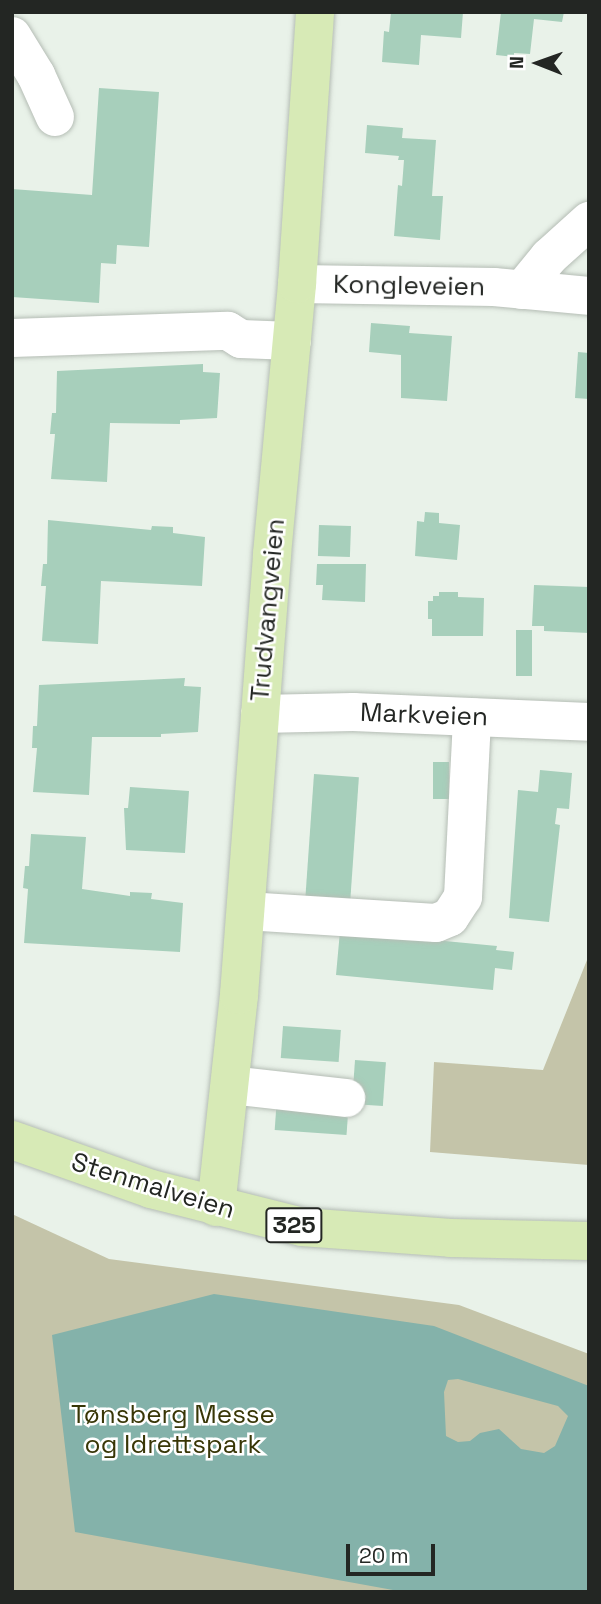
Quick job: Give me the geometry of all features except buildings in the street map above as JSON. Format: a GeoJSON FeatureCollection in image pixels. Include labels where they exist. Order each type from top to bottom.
{"type":"FeatureCollection","features":[{"type":"Feature","properties":{"kind":"main road","name":"Trudvangveien"},"geometry":{"type":"LineString","coordinates":[[216,1207],[246,911],[297,284],[315,12]]}},
{"type":"Feature","properties":{"kind":"main road","name":"Stenmalveien"},"geometry":{"type":"LineString","coordinates":[[12,1140],[81,1166],[216,1207],[336,1231],[589,1241]]}},
{"type":"Feature","properties":{"kind":"street"},"geometry":{"type":"LineString","coordinates":[[12,36],[36,75],[55,117]]}},
{"type":"Feature","properties":{"kind":"street","name":"Kongleveien"},"geometry":{"type":"LineString","coordinates":[[522,290],[549,257],[589,220]]}},
{"type":"Feature","properties":{"kind":"street","name":"Kongleveien"},"geometry":{"type":"LineString","coordinates":[[297,284],[522,290],[589,296]]}},
{"type":"Feature","properties":{"kind":"street"},"geometry":{"type":"LineString","coordinates":[[12,338],[228,331],[241,339],[292,341]]}},
{"type":"Feature","properties":{"kind":"street","name":"Markveien"},"geometry":{"type":"LineString","coordinates":[[260,714],[325,712],[589,722]]}},
{"type":"Feature","properties":{"kind":"street"},"geometry":{"type":"LineString","coordinates":[[246,911],[436,923],[450,917],[463,897],[472,717]]}},
{"type":"Feature","properties":{"kind":"street"},"geometry":{"type":"LineString","coordinates":[[230,1085],[346,1098]]}},
{"type":"Feature","properties":{"kind":"green space"},"geometry":{"type":"Polygon","coordinates":[[[589,955],[589,1165],[430,1152],[434,1062],[543,1070],[589,955]]]}},
{"type":"Feature","properties":{"kind":"green space","name":"Tønsberg Messe og Idrettspark"},"geometry":{"type":"Polygon","coordinates":[[[12,1214],[109,1259],[459,1305],[589,1354],[589,1592],[12,1592],[12,1214]]]}},
{"type":"Feature","properties":{"kind":"water","name":"Tønsberg Messe og Idrettspark"},"geometry":{"type":"Polygon","coordinates":[[[214,1294],[434,1326],[589,1386],[589,1592],[404,1592],[75,1532],[52,1335],[214,1294]],[[458,1379],[448,1380],[444,1392],[446,1436],[458,1442],[470,1441],[480,1433],[499,1429],[521,1449],[544,1453],[555,1446],[568,1416],[558,1406],[458,1379]]]}}]}
